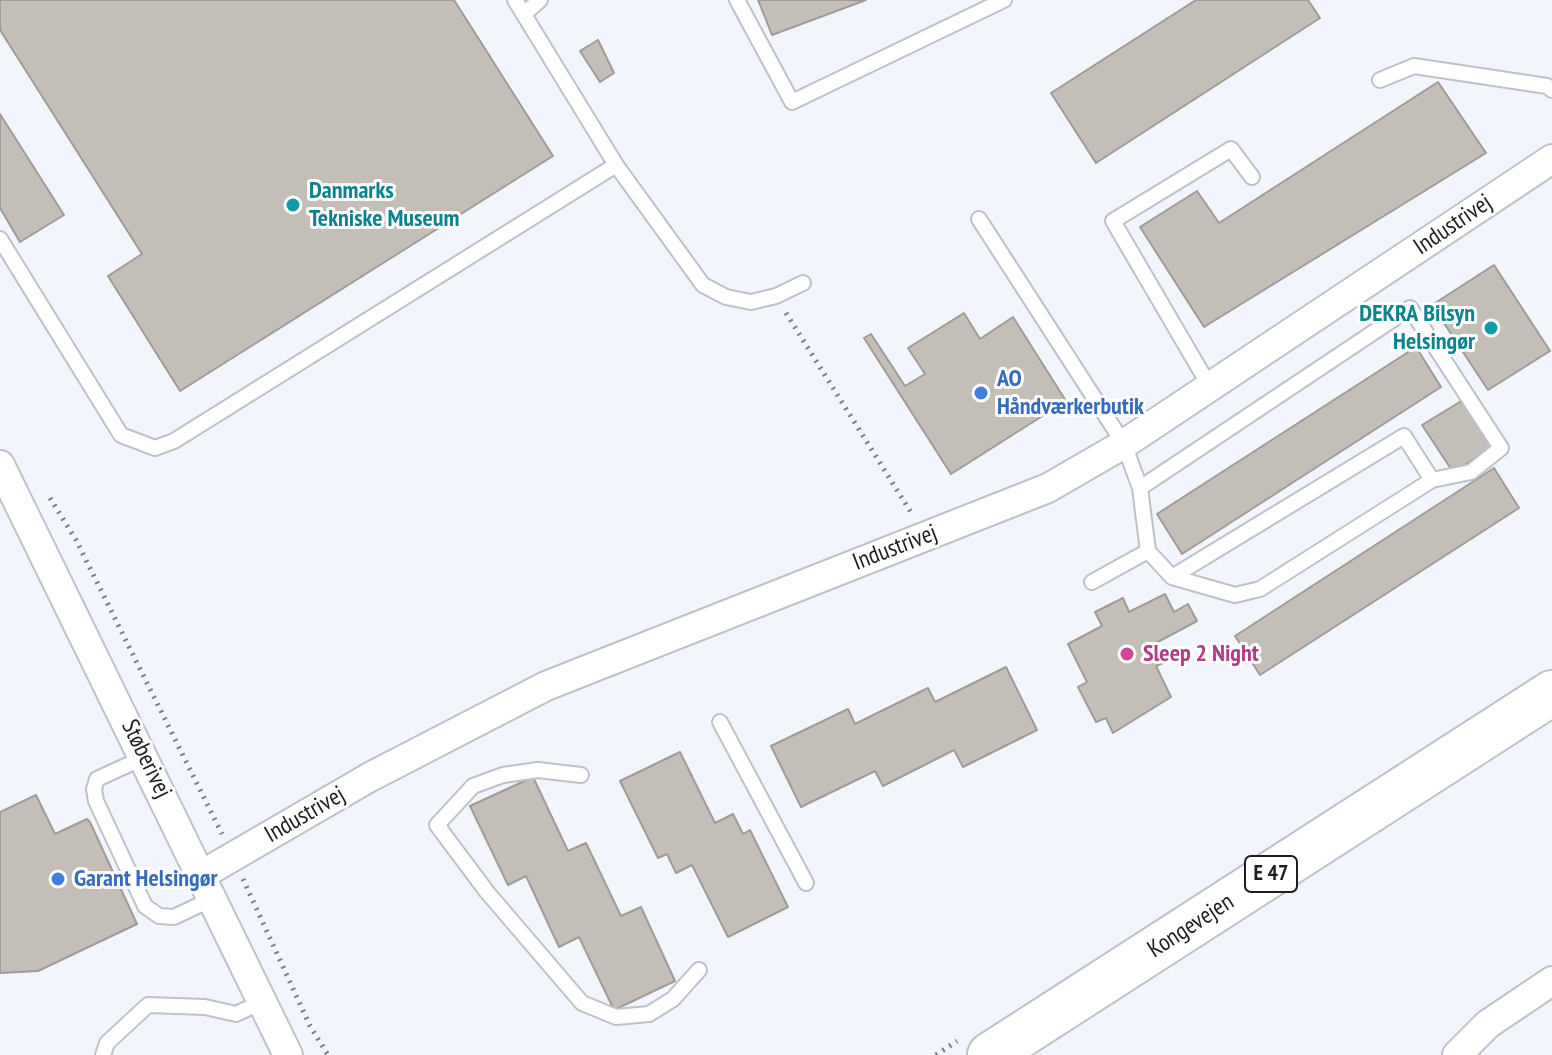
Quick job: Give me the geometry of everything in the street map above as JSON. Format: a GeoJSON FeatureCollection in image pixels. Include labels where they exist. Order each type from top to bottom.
{"type":"FeatureCollection","features":[{"type":"Feature","properties":{"kind":"main road","name":"Kongevejen"},"geometry":{"type":"LineString","coordinates":[[990,1055],[1552,693]]}},
{"type":"Feature","properties":{"kind":"street","name":"Industrivej"},"geometry":{"type":"LineString","coordinates":[[208,886],[233,857],[370,777],[546,686],[1048,488],[1124,444],[1552,159]]}},
{"type":"Feature","properties":{"kind":"street","name":"Støberivej"},"geometry":{"type":"LineString","coordinates":[[0,465],[8,494],[145,757],[265,1001],[288,1055]]}},
{"type":"Feature","properties":{"kind":"street"},"geometry":{"type":"LineString","coordinates":[[1457,1055],[1488,1024],[1552,981]]}},
{"type":"Feature","properties":{"kind":"lane"},"geometry":{"type":"LineString","coordinates":[[515,0],[616,165],[703,285],[726,297],[751,302],[776,296],[803,283]]}},
{"type":"Feature","properties":{"kind":"lane"},"geometry":{"type":"LineString","coordinates":[[524,14],[540,0]]}},
{"type":"Feature","properties":{"kind":"lane"},"geometry":{"type":"LineString","coordinates":[[737,0],[792,102],[1004,0]]}},
{"type":"Feature","properties":{"kind":"lane"},"geometry":{"type":"LineString","coordinates":[[1380,80],[1414,66],[1547,86],[1552,90]]}},
{"type":"Feature","properties":{"kind":"lane"},"geometry":{"type":"LineString","coordinates":[[1210,387],[1113,221],[1231,149],[1252,177]]}},
{"type":"Feature","properties":{"kind":"lane"},"geometry":{"type":"LineString","coordinates":[[0,239],[121,435],[155,448],[174,441],[616,165]]}},
{"type":"Feature","properties":{"kind":"lane"},"geometry":{"type":"LineString","coordinates":[[979,219],[1124,444],[1140,488],[1148,551],[1172,577],[1235,595],[1260,589],[1432,480],[1471,472],[1501,448],[1410,308],[1140,488]]}},
{"type":"Feature","properties":{"kind":"lane"},"geometry":{"type":"LineString","coordinates":[[1172,577],[1404,436],[1432,480]]}},
{"type":"Feature","properties":{"kind":"lane"},"geometry":{"type":"LineString","coordinates":[[1092,582],[1148,551]]}},
{"type":"Feature","properties":{"kind":"lane"},"geometry":{"type":"LineString","coordinates":[[720,722],[806,883]]}},
{"type":"Feature","properties":{"kind":"lane"},"geometry":{"type":"LineString","coordinates":[[145,757],[97,779],[94,789],[96,801],[145,906],[159,916],[174,917],[208,886]]}},
{"type":"Feature","properties":{"kind":"lane"},"geometry":{"type":"LineString","coordinates":[[581,775],[538,770],[503,775],[473,786],[437,825],[487,892],[582,1003],[616,1017],[649,1014],[673,999],[699,970]]}},
{"type":"Feature","properties":{"kind":"lane"},"geometry":{"type":"LineString","coordinates":[[103,1055],[107,1043],[148,1005],[205,1007],[236,1014],[265,1001]]}},
{"type":"Feature","properties":{"kind":"path"},"geometry":{"type":"LineString","coordinates":[[776,296],[925,536]]}},
{"type":"Feature","properties":{"kind":"path"},"geometry":{"type":"LineString","coordinates":[[8,494],[52,499],[76,540],[233,857],[310,1026],[328,1055]]}},
{"type":"Feature","properties":{"kind":"building","name":"Danmarks Tekniske Museum"},"geometry":{"type":"Polygon","coordinates":[[[0,0],[454,0],[553,156],[180,391],[108,276],[142,254],[0,30],[0,0]]]}},
{"type":"Feature","properties":{"kind":"building"},"geometry":{"type":"Polygon","coordinates":[[[758,0],[866,0],[772,35],[758,0]]]}},
{"type":"Feature","properties":{"kind":"building"},"geometry":{"type":"Polygon","coordinates":[[[1196,0],[1308,0],[1320,18],[1096,163],[1051,93],[1196,0]]]}},
{"type":"Feature","properties":{"kind":"building"},"geometry":{"type":"Polygon","coordinates":[[[598,40],[614,73],[600,82],[580,51],[598,40]]]}},
{"type":"Feature","properties":{"kind":"building"},"geometry":{"type":"Polygon","coordinates":[[[1438,82],[1486,153],[1204,327],[1140,227],[1197,191],[1219,223],[1438,82]]]}},
{"type":"Feature","properties":{"kind":"building"},"geometry":{"type":"Polygon","coordinates":[[[0,114],[64,215],[20,242],[0,208],[0,114]]]}},
{"type":"Feature","properties":{"kind":"building","name":"DEKRA Bilsyn Helsingør"},"geometry":{"type":"Polygon","coordinates":[[[1494,265],[1550,351],[1488,390],[1432,305],[1494,265]]]}},
{"type":"Feature","properties":{"kind":"building","name":"AO Håndværkerbutik"},"geometry":{"type":"Polygon","coordinates":[[[964,313],[980,339],[1013,317],[1066,401],[951,474],[864,338],[871,334],[905,386],[925,374],[908,348],[964,313]]]}},
{"type":"Feature","properties":{"kind":"building"},"geometry":{"type":"Polygon","coordinates":[[[1416,347],[1441,387],[1182,554],[1157,514],[1416,347]]]}},
{"type":"Feature","properties":{"kind":"building"},"geometry":{"type":"Polygon","coordinates":[[[1463,400],[1493,447],[1453,472],[1422,425],[1463,400]]]}},
{"type":"Feature","properties":{"kind":"building"},"geometry":{"type":"Polygon","coordinates":[[[1494,468],[1519,508],[1260,675],[1235,636],[1494,468]]]}},
{"type":"Feature","properties":{"kind":"building"},"geometry":{"type":"Polygon","coordinates":[[[1165,594],[1174,612],[1188,604],[1197,621],[1154,644],[1163,663],[1156,666],[1171,697],[1113,733],[1106,718],[1096,722],[1078,687],[1087,682],[1068,644],[1102,626],[1095,612],[1123,598],[1129,612],[1165,594]]]}},
{"type":"Feature","properties":{"kind":"building"},"geometry":{"type":"Polygon","coordinates":[[[1006,667],[1037,730],[963,767],[954,750],[883,786],[875,771],[801,807],[771,746],[848,709],[855,724],[928,688],[935,702],[1006,667]]]}},
{"type":"Feature","properties":{"kind":"building"},"geometry":{"type":"Polygon","coordinates":[[[680,752],[715,823],[733,814],[743,834],[750,830],[788,907],[728,937],[692,865],[676,873],[667,854],[658,858],[620,781],[680,752]]]}},
{"type":"Feature","properties":{"kind":"building"},"geometry":{"type":"Polygon","coordinates":[[[533,777],[568,851],[586,843],[621,916],[641,907],[675,981],[614,1010],[579,937],[559,947],[526,876],[508,885],[470,806],[533,777]]]}},
{"type":"Feature","properties":{"kind":"building","name":"Garant Helsingør"},"geometry":{"type":"Polygon","coordinates":[[[36,795],[55,834],[87,819],[90,822],[137,924],[38,971],[0,973],[0,812],[36,795]]]}},
{"type":"Feature","properties":{"kind":"place","name":"Danmarks Tekniske Museum"},"geometry":{"type":"Point","coordinates":[293,205]}},
{"type":"Feature","properties":{"kind":"place","name":"DEKRA Bilsyn Helsingør"},"geometry":{"type":"Point","coordinates":[1491,328]}},
{"type":"Feature","properties":{"kind":"place","name":"AO Håndværkerbutik"},"geometry":{"type":"Point","coordinates":[981,393]}},
{"type":"Feature","properties":{"kind":"place","name":"Sleep 2 Night"},"geometry":{"type":"Point","coordinates":[1127,654]}},
{"type":"Feature","properties":{"kind":"place","name":"Garant Helsingør"},"geometry":{"type":"Point","coordinates":[58,879]}}]}
